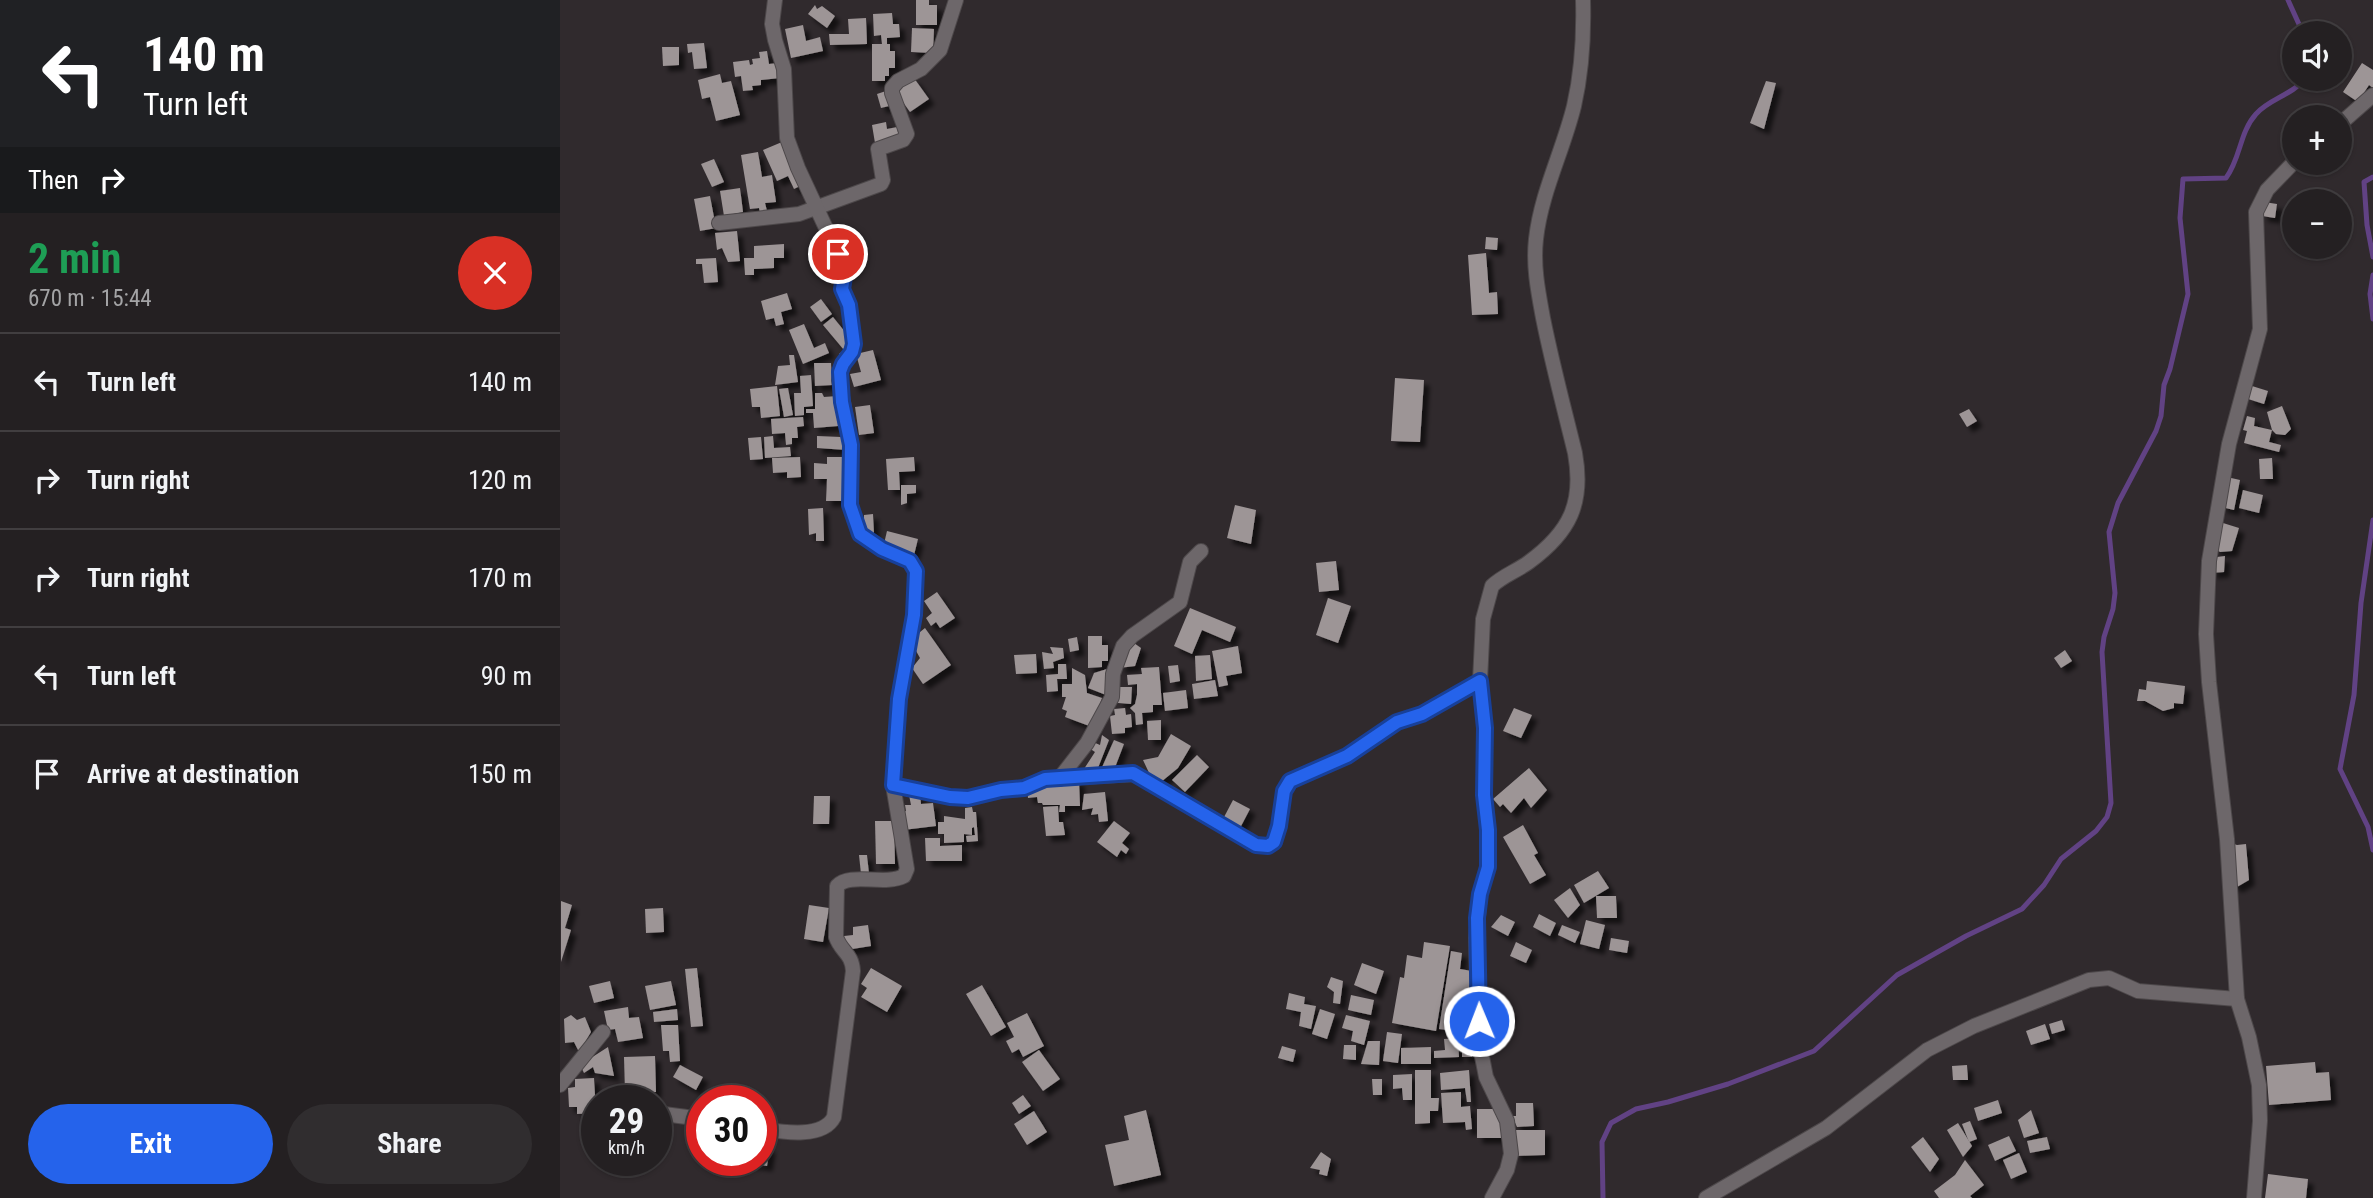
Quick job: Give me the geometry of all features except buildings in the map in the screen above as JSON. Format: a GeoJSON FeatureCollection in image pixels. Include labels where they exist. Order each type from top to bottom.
{"type":"FeatureCollection","features":[{"type":"Feature","properties":{"kind":"street"},"geometry":{"type":"LineString","coordinates":[[775,0],[772,16],[775,40],[784,69],[787,138],[844,269],[842,289],[849,305],[854,348],[841,368],[839,380],[851,445],[850,505],[860,534],[882,549],[910,561],[916,571],[914,615],[899,699],[893,785],[907,863],[906,873],[901,878],[890,881],[845,880],[837,886],[836,937],[850,957],[853,971],[834,1117],[831,1123],[819,1129],[777,1131]]}},
{"type":"Feature","properties":{"kind":"street"},"geometry":{"type":"LineString","coordinates":[[719,223],[799,214],[882,183],[878,149],[903,140],[907,134],[892,88],[898,81],[920,69],[940,50],[956,0]]}},
{"type":"Feature","properties":{"kind":"street"},"geometry":{"type":"LineString","coordinates":[[1492,1198],[1507,1170],[1511,1154],[1507,1121],[1486,1077],[1479,1041],[1477,918],[1480,894],[1488,867],[1484,795],[1485,728],[1480,681],[1483,619],[1492,586],[1528,563],[1554,540],[1569,519],[1577,498],[1576,461],[1536,283],[1535,258],[1541,214],[1574,107],[1580,75],[1583,0]]}},
{"type":"Feature","properties":{"kind":"street"},"geometry":{"type":"LineString","coordinates":[[2352,113],[2373,95]]}},
{"type":"Feature","properties":{"kind":"street"},"geometry":{"type":"LineString","coordinates":[[2254,1198],[2260,1121],[2259,1085],[2249,1037],[2237,999],[2227,839],[2206,646],[2209,561],[2229,444],[2260,329],[2256,212],[2267,190],[2282,174]]}},
{"type":"Feature","properties":{"kind":"street"},"geometry":{"type":"LineString","coordinates":[[1059,779],[1087,743],[1112,697],[1113,674],[1123,646],[1132,636],[1180,602],[1190,562],[1201,551]]}},
{"type":"Feature","properties":{"kind":"street"},"geometry":{"type":"LineString","coordinates":[[893,785],[968,798],[1024,788],[1045,779],[1135,774],[1256,845],[1268,846],[1273,844],[1277,836],[1284,791],[1290,781],[1347,756],[1397,722],[1422,714],[1480,681]]}},
{"type":"Feature","properties":{"kind":"street"},"geometry":{"type":"LineString","coordinates":[[1706,1198],[1826,1128],[1927,1050],[1974,1026],[2089,980],[2109,978],[2138,991],[2237,999]]}},
{"type":"Feature","properties":{"kind":"street"},"geometry":{"type":"LineString","coordinates":[[560,1086],[603,1032]]}},
{"type":"Feature","properties":{"kind":"waterway"},"geometry":{"type":"LineString","coordinates":[[2288,0],[2298,21]]}},
{"type":"Feature","properties":{"kind":"waterway"},"geometry":{"type":"LineString","coordinates":[[1603,1198],[1602,1142],[1611,1123],[1636,1109],[1728,1084],[1814,1051],[1897,975],[1966,936],[2022,909],[2044,885],[2061,859],[2096,831],[2107,817],[2111,803],[2102,652],[2115,593],[2109,532],[2118,503],[2156,431],[2161,416],[2164,385],[2188,294],[2180,218],[2183,179],[2226,178],[2250,121],[2267,104],[2290,91]]}},
{"type":"Feature","properties":{"kind":"waterway"},"geometry":{"type":"LineString","coordinates":[[2373,177],[2364,182],[2367,225],[2373,257]]}},
{"type":"Feature","properties":{"kind":"waterway"},"geometry":{"type":"LineString","coordinates":[[2373,275],[2370,294],[2373,319]]}},
{"type":"Feature","properties":{"kind":"waterway"},"geometry":{"type":"LineString","coordinates":[[2373,520],[2361,603],[2354,695],[2340,769],[2368,827],[2373,850]]}},
{"type":"Feature","properties":{"kind":"route"},"geometry":{"type":"LineString","coordinates":[[838,254],[845,271],[842,289],[849,305],[854,344],[841,368],[839,380],[851,445],[850,505],[860,534],[882,549],[907,559],[916,571],[914,615],[899,699],[893,785],[968,798],[1024,788],[1045,779],[1133,773],[1256,845],[1264,847],[1273,844],[1277,836],[1284,791],[1290,781],[1347,756],[1397,722],[1422,714],[1480,681],[1485,728],[1484,795],[1488,867],[1480,894],[1477,918],[1479,1021]]}}]}
